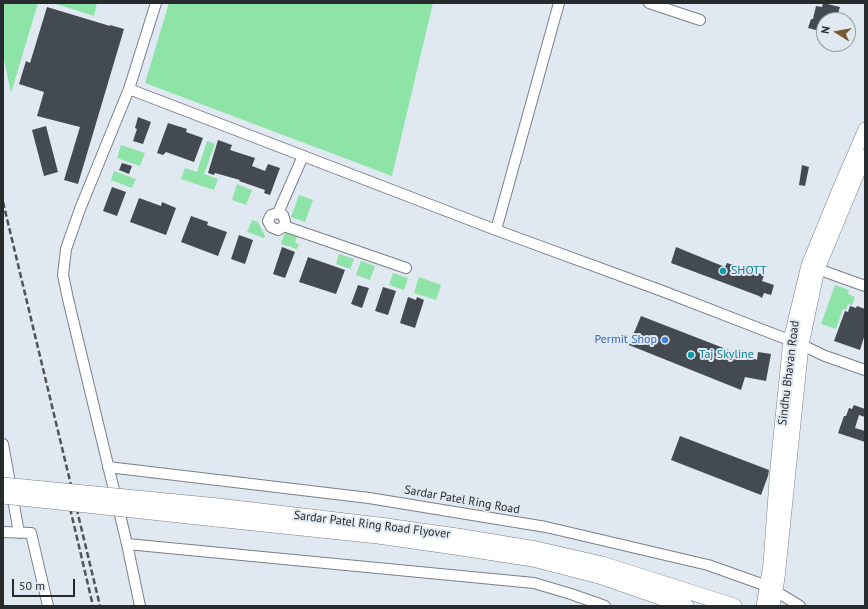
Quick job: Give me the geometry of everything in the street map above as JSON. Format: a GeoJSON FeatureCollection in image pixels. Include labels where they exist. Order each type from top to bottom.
{"type":"FeatureCollection","features":[{"type":"Feature","properties":{"kind":"highway","name":"Sardar Patel Ring Road Flyover"},"geometry":{"type":"LineString","coordinates":[[3,485],[218,506],[379,525],[536,548],[600,570],[686,606]]}},
{"type":"Feature","properties":{"kind":"highway","name":"Sardar Patel Ring Road Flyover"},"geometry":{"type":"LineString","coordinates":[[3,496],[378,536],[534,559],[600,570],[734,606]]}},
{"type":"Feature","properties":{"kind":"main road","name":"Sindhu Bhavan Road"},"geometry":{"type":"LineString","coordinates":[[763,606],[778,578],[796,343],[813,267],[840,187],[865,129]]}},
{"type":"Feature","properties":{"kind":"main road","name":"Sindhu Bhavan Road"},"geometry":{"type":"LineString","coordinates":[[813,267],[865,156]]}},
{"type":"Feature","properties":{"kind":"main road","name":"Sindhu Bhavan Road"},"geometry":{"type":"LineString","coordinates":[[771,589],[773,606]]}},
{"type":"Feature","properties":{"kind":"street"},"geometry":{"type":"LineString","coordinates":[[140,606],[127,544],[63,275],[66,249],[78,215],[129,89],[156,3]]}},
{"type":"Feature","properties":{"kind":"street"},"geometry":{"type":"LineString","coordinates":[[496,230],[559,3]]}},
{"type":"Feature","properties":{"kind":"street"},"geometry":{"type":"LineString","coordinates":[[649,3],[700,20]]}},
{"type":"Feature","properties":{"kind":"street"},"geometry":{"type":"LineString","coordinates":[[129,89],[496,230],[665,292],[796,343],[825,356],[865,370]]}},
{"type":"Feature","properties":{"kind":"street"},"geometry":{"type":"LineString","coordinates":[[303,156],[278,212],[271,215],[268,221],[271,228],[278,230],[284,226],[406,268]]}},
{"type":"Feature","properties":{"kind":"street"},"geometry":{"type":"LineString","coordinates":[[813,267],[865,286]]}},
{"type":"Feature","properties":{"kind":"street"},"geometry":{"type":"LineString","coordinates":[[3,444],[19,533]]}},
{"type":"Feature","properties":{"kind":"street","name":"Sardar Patel Ring Road"},"geometry":{"type":"LineString","coordinates":[[108,468],[369,498],[546,528],[708,565],[771,589],[800,606]]}},
{"type":"Feature","properties":{"kind":"street"},"geometry":{"type":"LineString","coordinates":[[3,532],[31,533],[48,606]]}},
{"type":"Feature","properties":{"kind":"street"},"geometry":{"type":"LineString","coordinates":[[127,544],[534,583],[605,606]]}},
{"type":"Feature","properties":{"kind":"green space"},"geometry":{"type":"Polygon","coordinates":[[[3,3],[38,3],[11,93],[3,55],[3,3]]]}},
{"type":"Feature","properties":{"kind":"green space"},"geometry":{"type":"Polygon","coordinates":[[[53,3],[97,3],[94,16],[53,3]]]}},
{"type":"Feature","properties":{"kind":"green space"},"geometry":{"type":"Polygon","coordinates":[[[169,3],[433,3],[392,176],[145,83],[169,3]]]}},
{"type":"Feature","properties":{"kind":"green space"},"geometry":{"type":"Polygon","coordinates":[[[207,141],[215,144],[204,174],[218,179],[214,190],[181,179],[185,168],[197,172],[207,141]]]}},
{"type":"Feature","properties":{"kind":"green space"},"geometry":{"type":"Polygon","coordinates":[[[121,145],[145,153],[140,166],[117,158],[121,145]]]}},
{"type":"Feature","properties":{"kind":"green space"},"geometry":{"type":"Polygon","coordinates":[[[114,171],[136,179],[132,188],[111,180],[114,171]]]}},
{"type":"Feature","properties":{"kind":"green space"},"geometry":{"type":"Polygon","coordinates":[[[237,184],[252,190],[246,205],[232,200],[237,184]]]}},
{"type":"Feature","properties":{"kind":"green space"},"geometry":{"type":"Polygon","coordinates":[[[299,195],[313,200],[305,222],[291,217],[299,195]]]}},
{"type":"Feature","properties":{"kind":"green space"},"geometry":{"type":"Polygon","coordinates":[[[252,220],[258,222],[265,236],[264,238],[247,232],[252,220]]]}},
{"type":"Feature","properties":{"kind":"green space"},"geometry":{"type":"Polygon","coordinates":[[[285,232],[297,236],[295,243],[299,244],[297,249],[281,244],[285,232]]]}},
{"type":"Feature","properties":{"kind":"green space"},"geometry":{"type":"Polygon","coordinates":[[[339,254],[354,259],[350,269],[336,264],[339,254]]]}},
{"type":"Feature","properties":{"kind":"green space"},"geometry":{"type":"Polygon","coordinates":[[[361,261],[375,266],[370,280],[356,275],[361,261]]]}},
{"type":"Feature","properties":{"kind":"green space"},"geometry":{"type":"Polygon","coordinates":[[[393,273],[408,278],[404,290],[389,285],[393,273]]]}},
{"type":"Feature","properties":{"kind":"green space"},"geometry":{"type":"Polygon","coordinates":[[[419,277],[441,285],[436,300],[414,293],[419,277]]]}},
{"type":"Feature","properties":{"kind":"green space"},"geometry":{"type":"Polygon","coordinates":[[[835,285],[849,290],[848,294],[855,297],[852,305],[848,304],[846,310],[843,309],[836,329],[821,324],[835,285]]]}},
{"type":"Feature","properties":{"kind":"building"},"geometry":{"type":"Polygon","coordinates":[[[823,3],[840,7],[838,12],[816,12],[816,30],[808,28],[811,19],[813,19],[816,6],[822,7],[823,3]]]}},
{"type":"Feature","properties":{"kind":"building"},"geometry":{"type":"Polygon","coordinates":[[[47,7],[124,29],[78,184],[64,180],[80,127],[37,116],[44,92],[19,84],[26,61],[30,63],[47,7]]]}},
{"type":"Feature","properties":{"kind":"building"},"geometry":{"type":"Polygon","coordinates":[[[138,117],[151,122],[143,144],[133,141],[137,129],[135,128],[138,117]]]}},
{"type":"Feature","properties":{"kind":"building"},"geometry":{"type":"Polygon","coordinates":[[[168,123],[187,129],[186,132],[203,138],[194,162],[166,152],[163,155],[157,153],[168,123]]]}},
{"type":"Feature","properties":{"kind":"building"},"geometry":{"type":"Polygon","coordinates":[[[46,126],[58,172],[44,176],[32,130],[46,126]]]}},
{"type":"Feature","properties":{"kind":"building"},"geometry":{"type":"Polygon","coordinates":[[[218,140],[232,145],[230,150],[255,158],[252,166],[265,171],[268,164],[280,168],[270,195],[264,193],[265,190],[239,181],[240,180],[215,173],[214,175],[208,173],[218,140]]]}},
{"type":"Feature","properties":{"kind":"building"},"geometry":{"type":"Polygon","coordinates":[[[122,163],[132,166],[129,174],[119,170],[122,163]]]}},
{"type":"Feature","properties":{"kind":"building"},"geometry":{"type":"Polygon","coordinates":[[[802,165],[809,167],[805,186],[799,185],[802,165]]]}},
{"type":"Feature","properties":{"kind":"building"},"geometry":{"type":"Polygon","coordinates":[[[112,187],[126,192],[117,216],[103,211],[112,187]]]}},
{"type":"Feature","properties":{"kind":"building"},"geometry":{"type":"Polygon","coordinates":[[[139,198],[161,206],[162,202],[176,208],[166,235],[130,222],[139,198]]]}},
{"type":"Feature","properties":{"kind":"building"},"geometry":{"type":"Polygon","coordinates":[[[191,216],[208,222],[207,225],[227,232],[218,256],[181,242],[191,216]]]}},
{"type":"Feature","properties":{"kind":"building"},"geometry":{"type":"Polygon","coordinates":[[[239,235],[253,240],[245,264],[231,259],[239,235]]]}},
{"type":"Feature","properties":{"kind":"building"},"geometry":{"type":"Polygon","coordinates":[[[282,247],[295,252],[285,278],[273,274],[282,247]]]}},
{"type":"Feature","properties":{"kind":"building","name":"SHOTT"},"geometry":{"type":"Polygon","coordinates":[[[676,247],[725,267],[727,263],[764,275],[762,281],[774,285],[771,295],[764,293],[762,298],[671,263],[676,247]]]}},
{"type":"Feature","properties":{"kind":"building"},"geometry":{"type":"Polygon","coordinates":[[[308,257],[345,270],[336,294],[299,282],[308,257]]]}},
{"type":"Feature","properties":{"kind":"building"},"geometry":{"type":"Polygon","coordinates":[[[358,285],[369,288],[362,308],[351,304],[358,285]]]}},
{"type":"Feature","properties":{"kind":"building"},"geometry":{"type":"Polygon","coordinates":[[[383,287],[396,291],[388,315],[375,311],[383,287]]]}},
{"type":"Feature","properties":{"kind":"building"},"geometry":{"type":"Polygon","coordinates":[[[408,297],[416,300],[417,297],[424,300],[415,328],[400,323],[408,297]]]}},
{"type":"Feature","properties":{"kind":"building"},"geometry":{"type":"Polygon","coordinates":[[[850,306],[856,308],[857,306],[865,309],[865,334],[860,350],[834,341],[845,311],[848,312],[850,306]]]}},
{"type":"Feature","properties":{"kind":"building","name":"Taj Skyline"},"geometry":{"type":"Polygon","coordinates":[[[641,316],[739,354],[740,352],[757,360],[758,352],[771,354],[766,381],[745,377],[741,390],[629,345],[641,316]]]}},
{"type":"Feature","properties":{"kind":"building"},"geometry":{"type":"Polygon","coordinates":[[[854,405],[865,409],[865,417],[859,415],[855,428],[865,431],[865,442],[838,433],[844,416],[846,416],[849,408],[852,409],[854,405]]]}},
{"type":"Feature","properties":{"kind":"building"},"geometry":{"type":"Polygon","coordinates":[[[680,436],[769,470],[761,495],[671,460],[680,436]]]}},
{"type":"Feature","properties":{"kind":"railway"},"geometry":{"type":"LineString","coordinates":[[3,202],[100,606]]}},
{"type":"Feature","properties":{"kind":"railway"},"geometry":{"type":"LineString","coordinates":[[66,491],[93,606]]}},
{"type":"Feature","properties":{"kind":"place","name":"SHOTT"},"geometry":{"type":"Point","coordinates":[723,271]}},
{"type":"Feature","properties":{"kind":"place","name":"Permit Shop"},"geometry":{"type":"Point","coordinates":[665,340]}},
{"type":"Feature","properties":{"kind":"place","name":"Taj Skyline"},"geometry":{"type":"Point","coordinates":[691,355]}}]}
